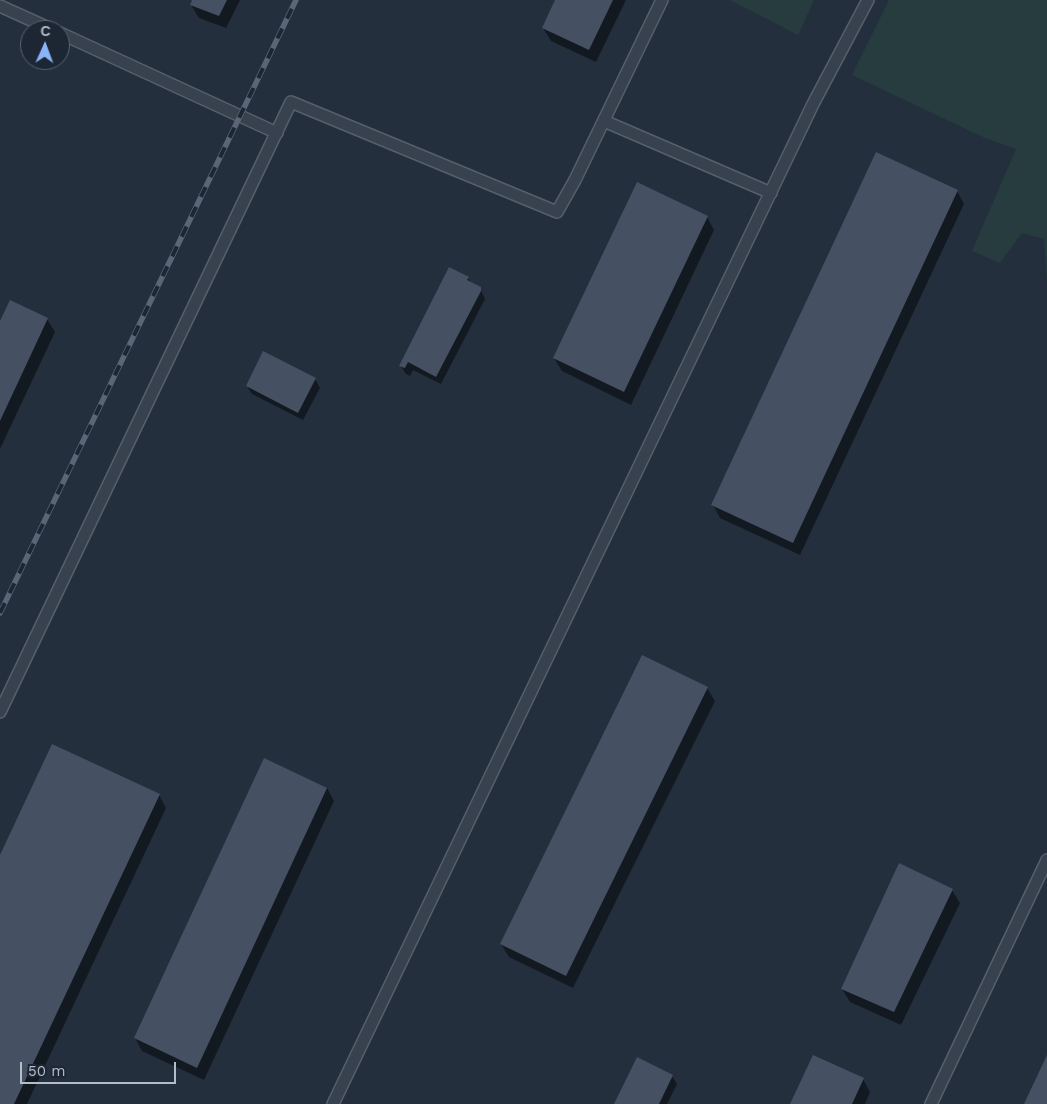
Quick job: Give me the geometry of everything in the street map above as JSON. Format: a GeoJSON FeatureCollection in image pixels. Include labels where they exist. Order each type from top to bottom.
{"type":"FeatureCollection","features":[{"type":"Feature","properties":{"kind":"lane"},"geometry":{"type":"LineString","coordinates":[[0,712],[292,102],[557,212],[604,121],[662,0]]}},
{"type":"Feature","properties":{"kind":"lane"},"geometry":{"type":"LineString","coordinates":[[333,1104],[813,104],[868,0]]}},
{"type":"Feature","properties":{"kind":"lane"},"geometry":{"type":"LineString","coordinates":[[0,6],[31,20]]}},
{"type":"Feature","properties":{"kind":"lane"},"geometry":{"type":"LineString","coordinates":[[70,38],[277,133]]}},
{"type":"Feature","properties":{"kind":"lane"},"geometry":{"type":"LineString","coordinates":[[604,121],[771,193]]}},
{"type":"Feature","properties":{"kind":"lane"},"geometry":{"type":"LineString","coordinates":[[931,1104],[1047,860]]}},
{"type":"Feature","properties":{"kind":"green space"},"geometry":{"type":"Polygon","coordinates":[[[730,0],[814,0],[798,35],[730,0]]]}},
{"type":"Feature","properties":{"kind":"green space"},"geometry":{"type":"Polygon","coordinates":[[[889,0],[1047,0],[1047,285],[1044,239],[1022,233],[1000,263],[972,251],[1016,149],[985,138],[852,75],[889,0]]]}},
{"type":"Feature","properties":{"kind":"building"},"geometry":{"type":"Polygon","coordinates":[[[192,0],[227,0],[219,16],[190,5],[192,0]]]}},
{"type":"Feature","properties":{"kind":"building"},"geometry":{"type":"Polygon","coordinates":[[[555,0],[613,0],[589,50],[542,28],[555,0]]]}},
{"type":"Feature","properties":{"kind":"building"},"geometry":{"type":"Polygon","coordinates":[[[876,152],[958,190],[793,543],[711,505],[876,152]]]}},
{"type":"Feature","properties":{"kind":"building"},"geometry":{"type":"Polygon","coordinates":[[[637,182],[708,216],[624,392],[553,358],[637,182]]]}},
{"type":"Feature","properties":{"kind":"building"},"geometry":{"type":"Polygon","coordinates":[[[449,267],[469,277],[467,280],[481,287],[481,291],[436,377],[408,362],[405,368],[399,366],[449,267]]]}},
{"type":"Feature","properties":{"kind":"building"},"geometry":{"type":"Polygon","coordinates":[[[10,300],[48,318],[0,421],[0,321],[10,300]]]}},
{"type":"Feature","properties":{"kind":"building"},"geometry":{"type":"Polygon","coordinates":[[[263,351],[316,378],[298,413],[246,386],[263,351]]]}},
{"type":"Feature","properties":{"kind":"building"},"geometry":{"type":"Polygon","coordinates":[[[642,655],[708,687],[566,976],[500,944],[642,655]]]}},
{"type":"Feature","properties":{"kind":"building"},"geometry":{"type":"Polygon","coordinates":[[[52,744],[160,794],[14,1104],[0,1104],[0,855],[52,744]]]}},
{"type":"Feature","properties":{"kind":"building"},"geometry":{"type":"Polygon","coordinates":[[[264,758],[327,788],[197,1068],[134,1038],[264,758]]]}},
{"type":"Feature","properties":{"kind":"building"},"geometry":{"type":"Polygon","coordinates":[[[899,863],[953,889],[894,1012],[841,989],[899,863]]]}},
{"type":"Feature","properties":{"kind":"building"},"geometry":{"type":"Polygon","coordinates":[[[813,1055],[864,1078],[852,1104],[790,1104],[813,1055]]]}},
{"type":"Feature","properties":{"kind":"building"},"geometry":{"type":"Polygon","coordinates":[[[1047,1055],[1047,1104],[1024,1104],[1047,1055]]]}},
{"type":"Feature","properties":{"kind":"building"},"geometry":{"type":"Polygon","coordinates":[[[637,1057],[673,1075],[659,1104],[614,1104],[637,1057]]]}},
{"type":"Feature","properties":{"kind":"railway"},"geometry":{"type":"LineString","coordinates":[[0,613],[296,0]]}}]}
